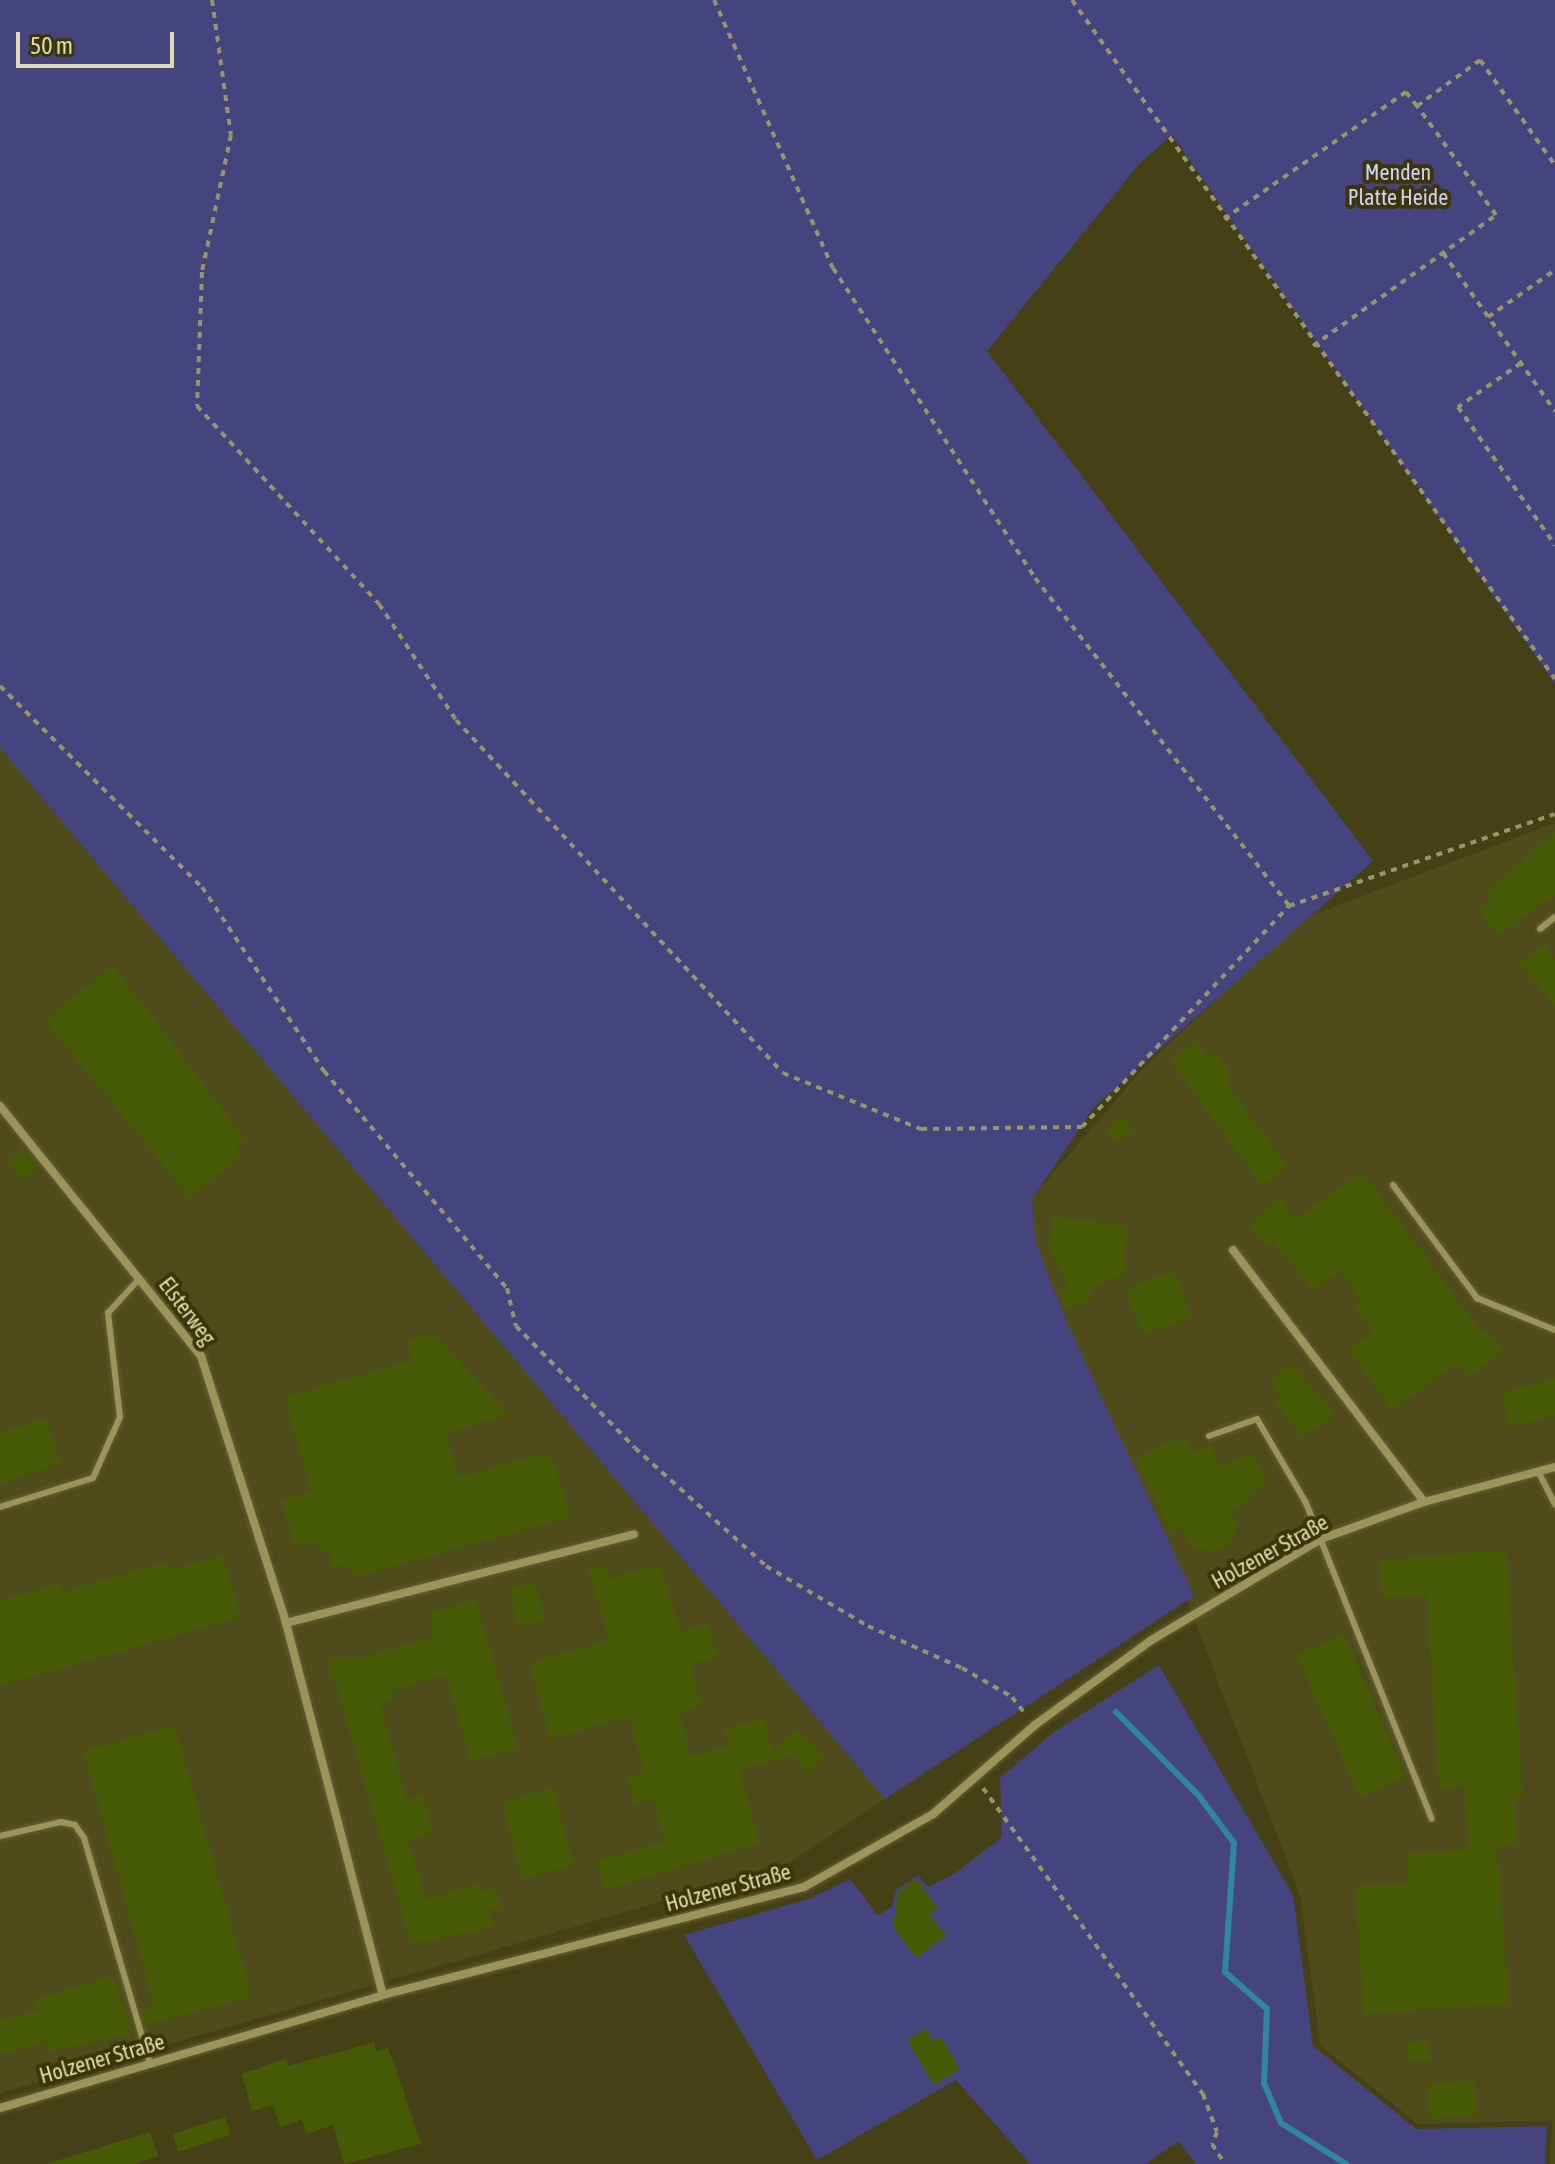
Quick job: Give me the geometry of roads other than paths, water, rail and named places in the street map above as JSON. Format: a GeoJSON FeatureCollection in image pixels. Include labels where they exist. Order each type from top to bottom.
{"type":"FeatureCollection","features":[{"type":"Feature","properties":{"kind":"street","name":"Elsterweg"},"geometry":{"type":"LineString","coordinates":[[0,1106],[201,1356],[286,1623],[383,1995]]}},
{"type":"Feature","properties":{"kind":"street"},"geometry":{"type":"LineString","coordinates":[[1233,1250],[1424,1502]]}},
{"type":"Feature","properties":{"kind":"street","name":"Holzener Straße"},"geometry":{"type":"LineString","coordinates":[[0,2108],[383,1995],[804,1887],[933,1814],[1035,1725],[1150,1641],[1321,1539],[1424,1502],[1555,1467]]}},
{"type":"Feature","properties":{"kind":"street"},"geometry":{"type":"LineString","coordinates":[[286,1623],[634,1534]]}},
{"type":"Feature","properties":{"kind":"lane"},"geometry":{"type":"LineString","coordinates":[[1540,929],[1555,917]]}},
{"type":"Feature","properties":{"kind":"lane"},"geometry":{"type":"LineString","coordinates":[[1393,1185],[1477,1298],[1555,1330]]}},
{"type":"Feature","properties":{"kind":"lane"},"geometry":{"type":"LineString","coordinates":[[0,1507],[93,1478],[120,1417],[108,1313],[139,1279]]}},
{"type":"Feature","properties":{"kind":"lane"},"geometry":{"type":"LineString","coordinates":[[1209,1436],[1257,1419],[1321,1539],[1432,1819]]}},
{"type":"Feature","properties":{"kind":"lane"},"geometry":{"type":"LineString","coordinates":[[1538,1471],[1555,1505]]}},
{"type":"Feature","properties":{"kind":"lane"},"geometry":{"type":"LineString","coordinates":[[0,1836],[61,1822],[75,1825],[84,1838],[150,2063]]}},
{"type":"Feature","properties":{"kind":"waterway"},"geometry":{"type":"LineString","coordinates":[[1116,1712],[1199,1796],[1234,1843],[1225,1972],[1267,2009],[1264,2083],[1281,2123],[1346,2164]]}},
{"type":"Feature","properties":{"kind":"park label","name":"Menden Platte Heide"},"geometry":{"type":"Point","coordinates":[1398,184]}}]}
